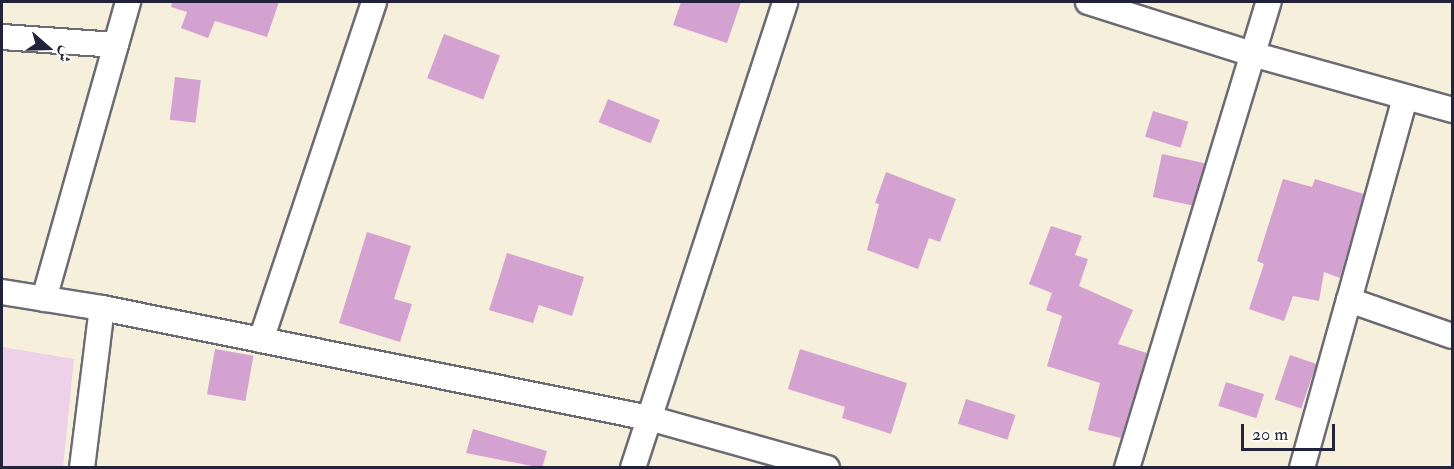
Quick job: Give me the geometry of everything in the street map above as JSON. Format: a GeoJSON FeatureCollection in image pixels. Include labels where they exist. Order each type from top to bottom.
{"type":"FeatureCollection","features":[{"type":"Feature","properties":{"kind":"street"},"geometry":{"type":"LineString","coordinates":[[44,299],[128,2]]}},
{"type":"Feature","properties":{"kind":"street"},"geometry":{"type":"LineString","coordinates":[[261,340],[374,2]]}},
{"type":"Feature","properties":{"kind":"street"},"geometry":{"type":"LineString","coordinates":[[633,468],[785,2]]}},
{"type":"Feature","properties":{"kind":"street"},"geometry":{"type":"LineString","coordinates":[[1088,2],[1251,54],[1452,110]]}},
{"type":"Feature","properties":{"kind":"street"},"geometry":{"type":"LineString","coordinates":[[1127,468],[1251,54],[1269,2]]}},
{"type":"Feature","properties":{"kind":"street"},"geometry":{"type":"LineString","coordinates":[[2,37],[116,45]]}},
{"type":"Feature","properties":{"kind":"street"},"geometry":{"type":"LineString","coordinates":[[1302,468],[1405,98]]}},
{"type":"Feature","properties":{"kind":"street"},"geometry":{"type":"LineString","coordinates":[[2,292],[102,308],[649,418],[827,468]]}},
{"type":"Feature","properties":{"kind":"street"},"geometry":{"type":"LineString","coordinates":[[1349,300],[1452,336]]}},
{"type":"Feature","properties":{"kind":"street"},"geometry":{"type":"LineString","coordinates":[[82,468],[102,308]]}},
{"type":"Feature","properties":{"kind":"shaded area"},"geometry":{"type":"Polygon","coordinates":[[[2,347],[74,359],[63,467],[2,467],[2,347]]]}},
{"type":"Feature","properties":{"kind":"building"},"geometry":{"type":"Polygon","coordinates":[[[172,2],[279,2],[267,37],[215,21],[208,38],[181,28],[187,12],[171,7],[172,2]]]}},
{"type":"Feature","properties":{"kind":"building"},"geometry":{"type":"Polygon","coordinates":[[[681,2],[741,2],[727,43],[673,25],[681,2]]]}},
{"type":"Feature","properties":{"kind":"building"},"geometry":{"type":"Polygon","coordinates":[[[444,34],[500,56],[483,99],[427,78],[444,34]]]}},
{"type":"Feature","properties":{"kind":"building"},"geometry":{"type":"Polygon","coordinates":[[[175,77],[201,80],[196,123],[170,120],[175,77]]]}},
{"type":"Feature","properties":{"kind":"building"},"geometry":{"type":"Polygon","coordinates":[[[608,99],[660,120],[651,143],[599,122],[608,99]]]}},
{"type":"Feature","properties":{"kind":"building"},"geometry":{"type":"Polygon","coordinates":[[[1153,111],[1188,122],[1180,148],[1145,137],[1153,111]]]}},
{"type":"Feature","properties":{"kind":"building"},"geometry":{"type":"Polygon","coordinates":[[[1162,154],[1205,163],[1196,206],[1153,197],[1162,154]]]}},
{"type":"Feature","properties":{"kind":"building"},"geometry":{"type":"Polygon","coordinates":[[[886,172],[956,199],[940,242],[929,238],[918,269],[867,250],[879,204],[875,203],[886,172]]]}},
{"type":"Feature","properties":{"kind":"building"},"geometry":{"type":"Polygon","coordinates":[[[1283,179],[1312,187],[1315,179],[1364,194],[1340,278],[1324,272],[1319,301],[1293,296],[1284,321],[1249,309],[1264,264],[1257,261],[1283,179]]]}},
{"type":"Feature","properties":{"kind":"building"},"geometry":{"type":"Polygon","coordinates":[[[1051,226],[1082,236],[1075,255],[1088,259],[1079,286],[1133,310],[1118,344],[1147,353],[1121,438],[1088,430],[1100,383],[1047,366],[1062,316],[1046,310],[1052,293],[1029,284],[1051,226]]]}},
{"type":"Feature","properties":{"kind":"building"},"geometry":{"type":"Polygon","coordinates":[[[367,232],[411,246],[394,299],[412,304],[400,342],[339,323],[367,232]]]}},
{"type":"Feature","properties":{"kind":"building"},"geometry":{"type":"Polygon","coordinates":[[[507,253],[584,277],[572,316],[539,305],[533,323],[489,310],[507,253]]]}},
{"type":"Feature","properties":{"kind":"building"},"geometry":{"type":"Polygon","coordinates":[[[215,349],[253,356],[245,401],[207,394],[215,349]]]}},
{"type":"Feature","properties":{"kind":"building"},"geometry":{"type":"Polygon","coordinates":[[[800,349],[907,383],[891,434],[842,418],[845,407],[788,389],[800,349]]]}},
{"type":"Feature","properties":{"kind":"building"},"geometry":{"type":"Polygon","coordinates":[[[1290,355],[1316,364],[1301,409],[1275,399],[1290,355]]]}},
{"type":"Feature","properties":{"kind":"building"},"geometry":{"type":"Polygon","coordinates":[[[1226,382],[1264,394],[1256,418],[1218,406],[1226,382]]]}},
{"type":"Feature","properties":{"kind":"building"},"geometry":{"type":"Polygon","coordinates":[[[966,399],[1015,415],[1007,440],[958,424],[966,399]]]}},
{"type":"Feature","properties":{"kind":"building"},"geometry":{"type":"Polygon","coordinates":[[[473,429],[547,451],[542,468],[466,453],[473,429]]]}}]}
